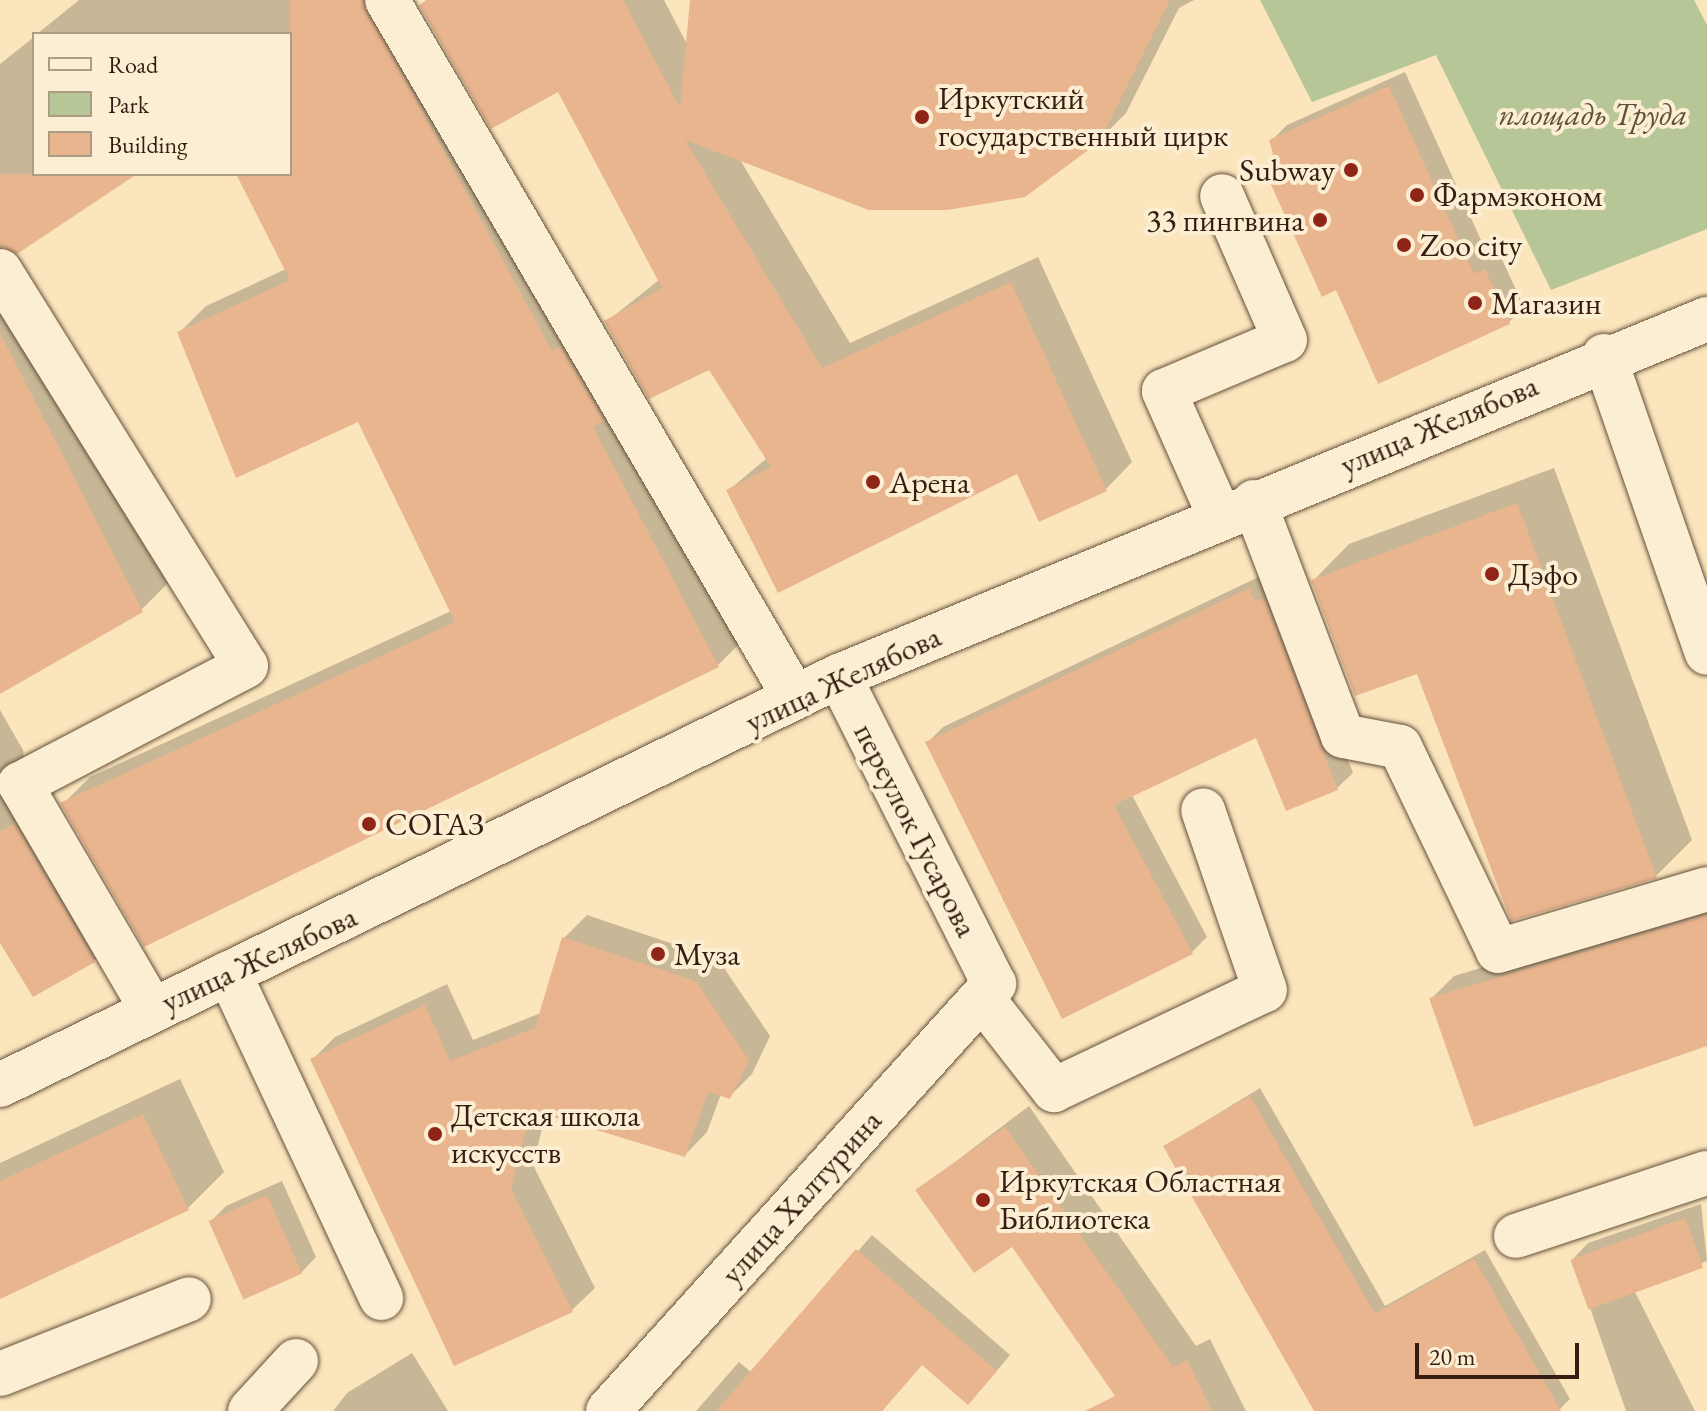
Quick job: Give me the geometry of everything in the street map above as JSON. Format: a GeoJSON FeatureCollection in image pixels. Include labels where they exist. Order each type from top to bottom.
{"type":"FeatureCollection","features":[{"type":"Feature","properties":{"kind":"street"},"geometry":{"type":"LineString","coordinates":[[387,0],[795,698]]}},
{"type":"Feature","properties":{"kind":"street"},"geometry":{"type":"LineString","coordinates":[[1222,196],[1285,340],[1164,391],[1237,510],[1343,736],[1400,747],[1498,951],[1707,889]]}},
{"type":"Feature","properties":{"kind":"street"},"geometry":{"type":"LineString","coordinates":[[0,271],[246,666],[20,784],[152,1010]]}},
{"type":"Feature","properties":{"kind":"street","name":"улица Желябова"},"geometry":{"type":"LineString","coordinates":[[0,1085],[839,676],[1604,356],[1707,319]]}},
{"type":"Feature","properties":{"kind":"street"},"geometry":{"type":"LineString","coordinates":[[1604,356],[1707,653]]}},
{"type":"Feature","properties":{"kind":"street","name":"переулок Гусарова"},"geometry":{"type":"LineString","coordinates":[[839,676],[988,991],[1054,1090],[1265,990],[1203,810]]}},
{"type":"Feature","properties":{"kind":"street"},"geometry":{"type":"LineString","coordinates":[[229,973],[381,1298]]}},
{"type":"Feature","properties":{"kind":"street","name":"улица Халтурина"},"geometry":{"type":"LineString","coordinates":[[608,1411],[988,991]]}},
{"type":"Feature","properties":{"kind":"street"},"geometry":{"type":"LineString","coordinates":[[1516,1236],[1707,1173]]}},
{"type":"Feature","properties":{"kind":"street"},"geometry":{"type":"LineString","coordinates":[[0,1374],[189,1299]]}},
{"type":"Feature","properties":{"kind":"street"},"geometry":{"type":"LineString","coordinates":[[250,1411],[296,1361]]}},
{"type":"Feature","properties":{"kind":"green space","name":"площадь Труда"},"geometry":{"type":"Polygon","coordinates":[[[1260,0],[1694,0],[1707,25],[1707,229],[1551,290],[1436,55],[1312,102],[1260,0]]]}},
{"type":"Feature","properties":{"kind":"building"},"geometry":{"type":"Polygon","coordinates":[[[290,0],[362,0],[552,351],[560,346],[604,421],[593,427],[719,667],[144,947],[60,803],[455,622],[358,422],[236,478],[177,332],[290,280],[237,176],[292,176],[290,0]]]}},
{"type":"Feature","properties":{"kind":"building"},"geometry":{"type":"Polygon","coordinates":[[[427,0],[623,0],[680,108],[690,0],[1170,0],[1099,142],[1025,197],[947,210],[869,210],[685,140],[822,368],[1011,282],[1107,491],[1039,522],[1017,474],[778,593],[726,490],[771,467],[709,370],[649,399],[604,321],[662,288],[558,92],[491,129],[419,5],[427,0]]]}},
{"type":"Feature","properties":{"kind":"building"},"geometry":{"type":"Polygon","coordinates":[[[1389,86],[1474,274],[1485,269],[1510,324],[1378,384],[1336,290],[1322,297],[1263,167],[1275,161],[1269,140],[1389,86]]]}},
{"type":"Feature","properties":{"kind":"building"},"geometry":{"type":"Polygon","coordinates":[[[0,174],[134,176],[17,254],[0,246],[0,174]]]}},
{"type":"Feature","properties":{"kind":"building"},"geometry":{"type":"Polygon","coordinates":[[[0,333],[143,612],[0,694],[0,333]]]}},
{"type":"Feature","properties":{"kind":"building"},"geometry":{"type":"Polygon","coordinates":[[[1517,503],[1657,878],[1511,921],[1417,674],[1355,696],[1311,580],[1517,503]]]}},
{"type":"Feature","properties":{"kind":"building"},"geometry":{"type":"Polygon","coordinates":[[[1249,588],[1255,601],[1264,598],[1338,790],[1286,811],[1256,738],[1114,805],[1193,954],[1062,1019],[925,742],[1249,588]]]}},
{"type":"Feature","properties":{"kind":"building"},"geometry":{"type":"Polygon","coordinates":[[[15,824],[95,962],[33,997],[0,943],[0,831],[15,824]]]}},
{"type":"Feature","properties":{"kind":"building"},"geometry":{"type":"Polygon","coordinates":[[[1707,915],[1707,1046],[1474,1127],[1429,998],[1707,915]]]}},
{"type":"Feature","properties":{"kind":"building","name":"Детская школа искусств"},"geometry":{"type":"Polygon","coordinates":[[[562,937],[696,981],[749,1060],[730,1099],[708,1092],[685,1157],[531,1110],[511,1189],[573,1312],[454,1366],[310,1059],[425,1005],[450,1061],[535,1028],[562,937]]]}},
{"type":"Feature","properties":{"kind":"building"},"geometry":{"type":"Polygon","coordinates":[[[1250,1096],[1375,1314],[1474,1258],[1561,1411],[1314,1411],[1163,1146],[1250,1096]]]}},
{"type":"Feature","properties":{"kind":"building"},"geometry":{"type":"Polygon","coordinates":[[[143,1114],[189,1210],[0,1299],[0,1181],[143,1114]]]}},
{"type":"Feature","properties":{"kind":"building"},"geometry":{"type":"Polygon","coordinates":[[[1005,1127],[1173,1367],[1187,1360],[1212,1411],[1085,1411],[1115,1396],[1012,1247],[974,1273],[915,1190],[1005,1127]]]}},
{"type":"Feature","properties":{"kind":"building"},"geometry":{"type":"Polygon","coordinates":[[[267,1195],[302,1274],[244,1300],[209,1221],[267,1195]]]}},
{"type":"Feature","properties":{"kind":"building"},"geometry":{"type":"Polygon","coordinates":[[[1685,1218],[1703,1268],[1588,1310],[1570,1260],[1685,1218]]]}},
{"type":"Feature","properties":{"kind":"building"},"geometry":{"type":"Polygon","coordinates":[[[856,1249],[997,1371],[968,1405],[922,1365],[882,1411],[716,1411],[856,1249]]]}},
{"type":"Feature","properties":{"kind":"place","name":"Иркутский государственный цирк"},"geometry":{"type":"Point","coordinates":[922,117]}},
{"type":"Feature","properties":{"kind":"place","name":"Subway"},"geometry":{"type":"Point","coordinates":[1351,170]}},
{"type":"Feature","properties":{"kind":"place","name":"Фармэконом"},"geometry":{"type":"Point","coordinates":[1417,195]}},
{"type":"Feature","properties":{"kind":"place","name":"33 пингвина"},"geometry":{"type":"Point","coordinates":[1320,220]}},
{"type":"Feature","properties":{"kind":"place","name":"Zoo city"},"geometry":{"type":"Point","coordinates":[1404,245]}},
{"type":"Feature","properties":{"kind":"place","name":"Магазин"},"geometry":{"type":"Point","coordinates":[1475,303]}},
{"type":"Feature","properties":{"kind":"place","name":"Арена"},"geometry":{"type":"Point","coordinates":[873,482]}},
{"type":"Feature","properties":{"kind":"place","name":"Дэфо"},"geometry":{"type":"Point","coordinates":[1492,574]}},
{"type":"Feature","properties":{"kind":"place","name":"СОГАЗ"},"geometry":{"type":"Point","coordinates":[369,824]}},
{"type":"Feature","properties":{"kind":"place","name":"Муза"},"geometry":{"type":"Point","coordinates":[658,954]}},
{"type":"Feature","properties":{"kind":"place","name":"Детская школа искусств"},"geometry":{"type":"Point","coordinates":[435,1134]}},
{"type":"Feature","properties":{"kind":"place","name":"Иркутская Областная Библиотека"},"geometry":{"type":"Point","coordinates":[983,1200]}}]}
